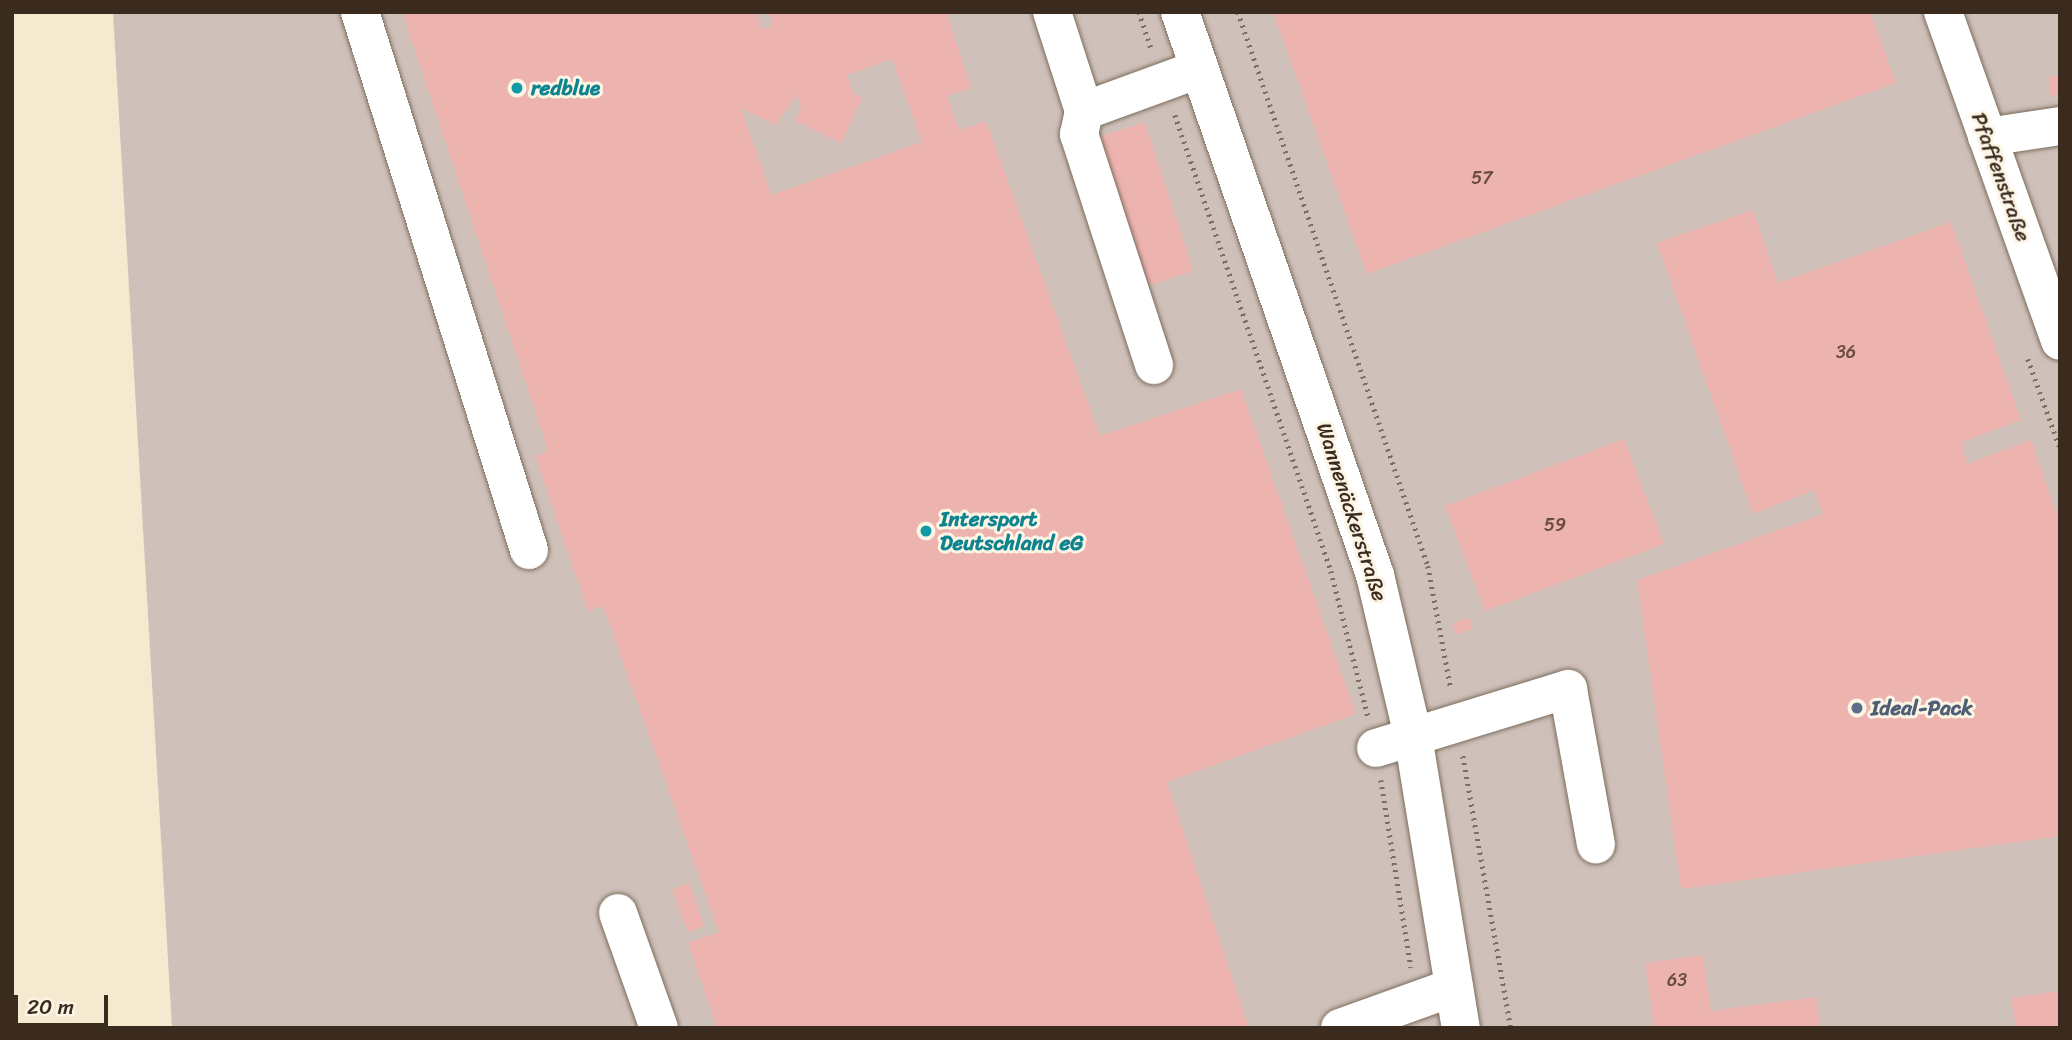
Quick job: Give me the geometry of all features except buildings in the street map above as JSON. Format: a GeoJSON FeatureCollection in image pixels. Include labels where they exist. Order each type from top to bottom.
{"type":"FeatureCollection","features":[{"type":"Feature","properties":{"kind":"street"},"geometry":{"type":"LineString","coordinates":[[360,12],[528,550]]}},
{"type":"Feature","properties":{"kind":"street"},"geometry":{"type":"LineString","coordinates":[[1052,12],[1084,111],[1079,134],[1154,365]]}},
{"type":"Feature","properties":{"kind":"street","name":"Wannenäckerstraße"},"geometry":{"type":"LineString","coordinates":[[1180,12],[1375,575],[1412,736],[1461,1028]]}},
{"type":"Feature","properties":{"kind":"street","name":"Pfaffenstraße"},"geometry":{"type":"LineString","coordinates":[[1943,12],[2060,341]]}},
{"type":"Feature","properties":{"kind":"street"},"geometry":{"type":"LineString","coordinates":[[1084,111],[1199,69]]}},
{"type":"Feature","properties":{"kind":"street"},"geometry":{"type":"LineString","coordinates":[[1987,137],[2060,126]]}},
{"type":"Feature","properties":{"kind":"street"},"geometry":{"type":"LineString","coordinates":[[1376,748],[1568,689],[1596,845]]}},
{"type":"Feature","properties":{"kind":"street"},"geometry":{"type":"LineString","coordinates":[[618,913],[659,1028]]}},
{"type":"Feature","properties":{"kind":"street"},"geometry":{"type":"LineString","coordinates":[[1339,1028],[1454,987]]}},
{"type":"Feature","properties":{"kind":"path"},"geometry":{"type":"LineString","coordinates":[[1139,12],[1331,571],[1376,748],[1416,1001]]}},
{"type":"Feature","properties":{"kind":"shaded area"},"geometry":{"type":"Polygon","coordinates":[[[113,12],[2060,12],[2060,1028],[172,1028],[113,12]]]}},
{"type":"Feature","properties":{"kind":"place","name":"redblue"},"geometry":{"type":"Point","coordinates":[517,88]}},
{"type":"Feature","properties":{"kind":"place","name":"Intersport Deutschland eG"},"geometry":{"type":"Point","coordinates":[926,531]}},
{"type":"Feature","properties":{"kind":"place","name":"Ideal-Pack"},"geometry":{"type":"Point","coordinates":[1857,708]}}]}
